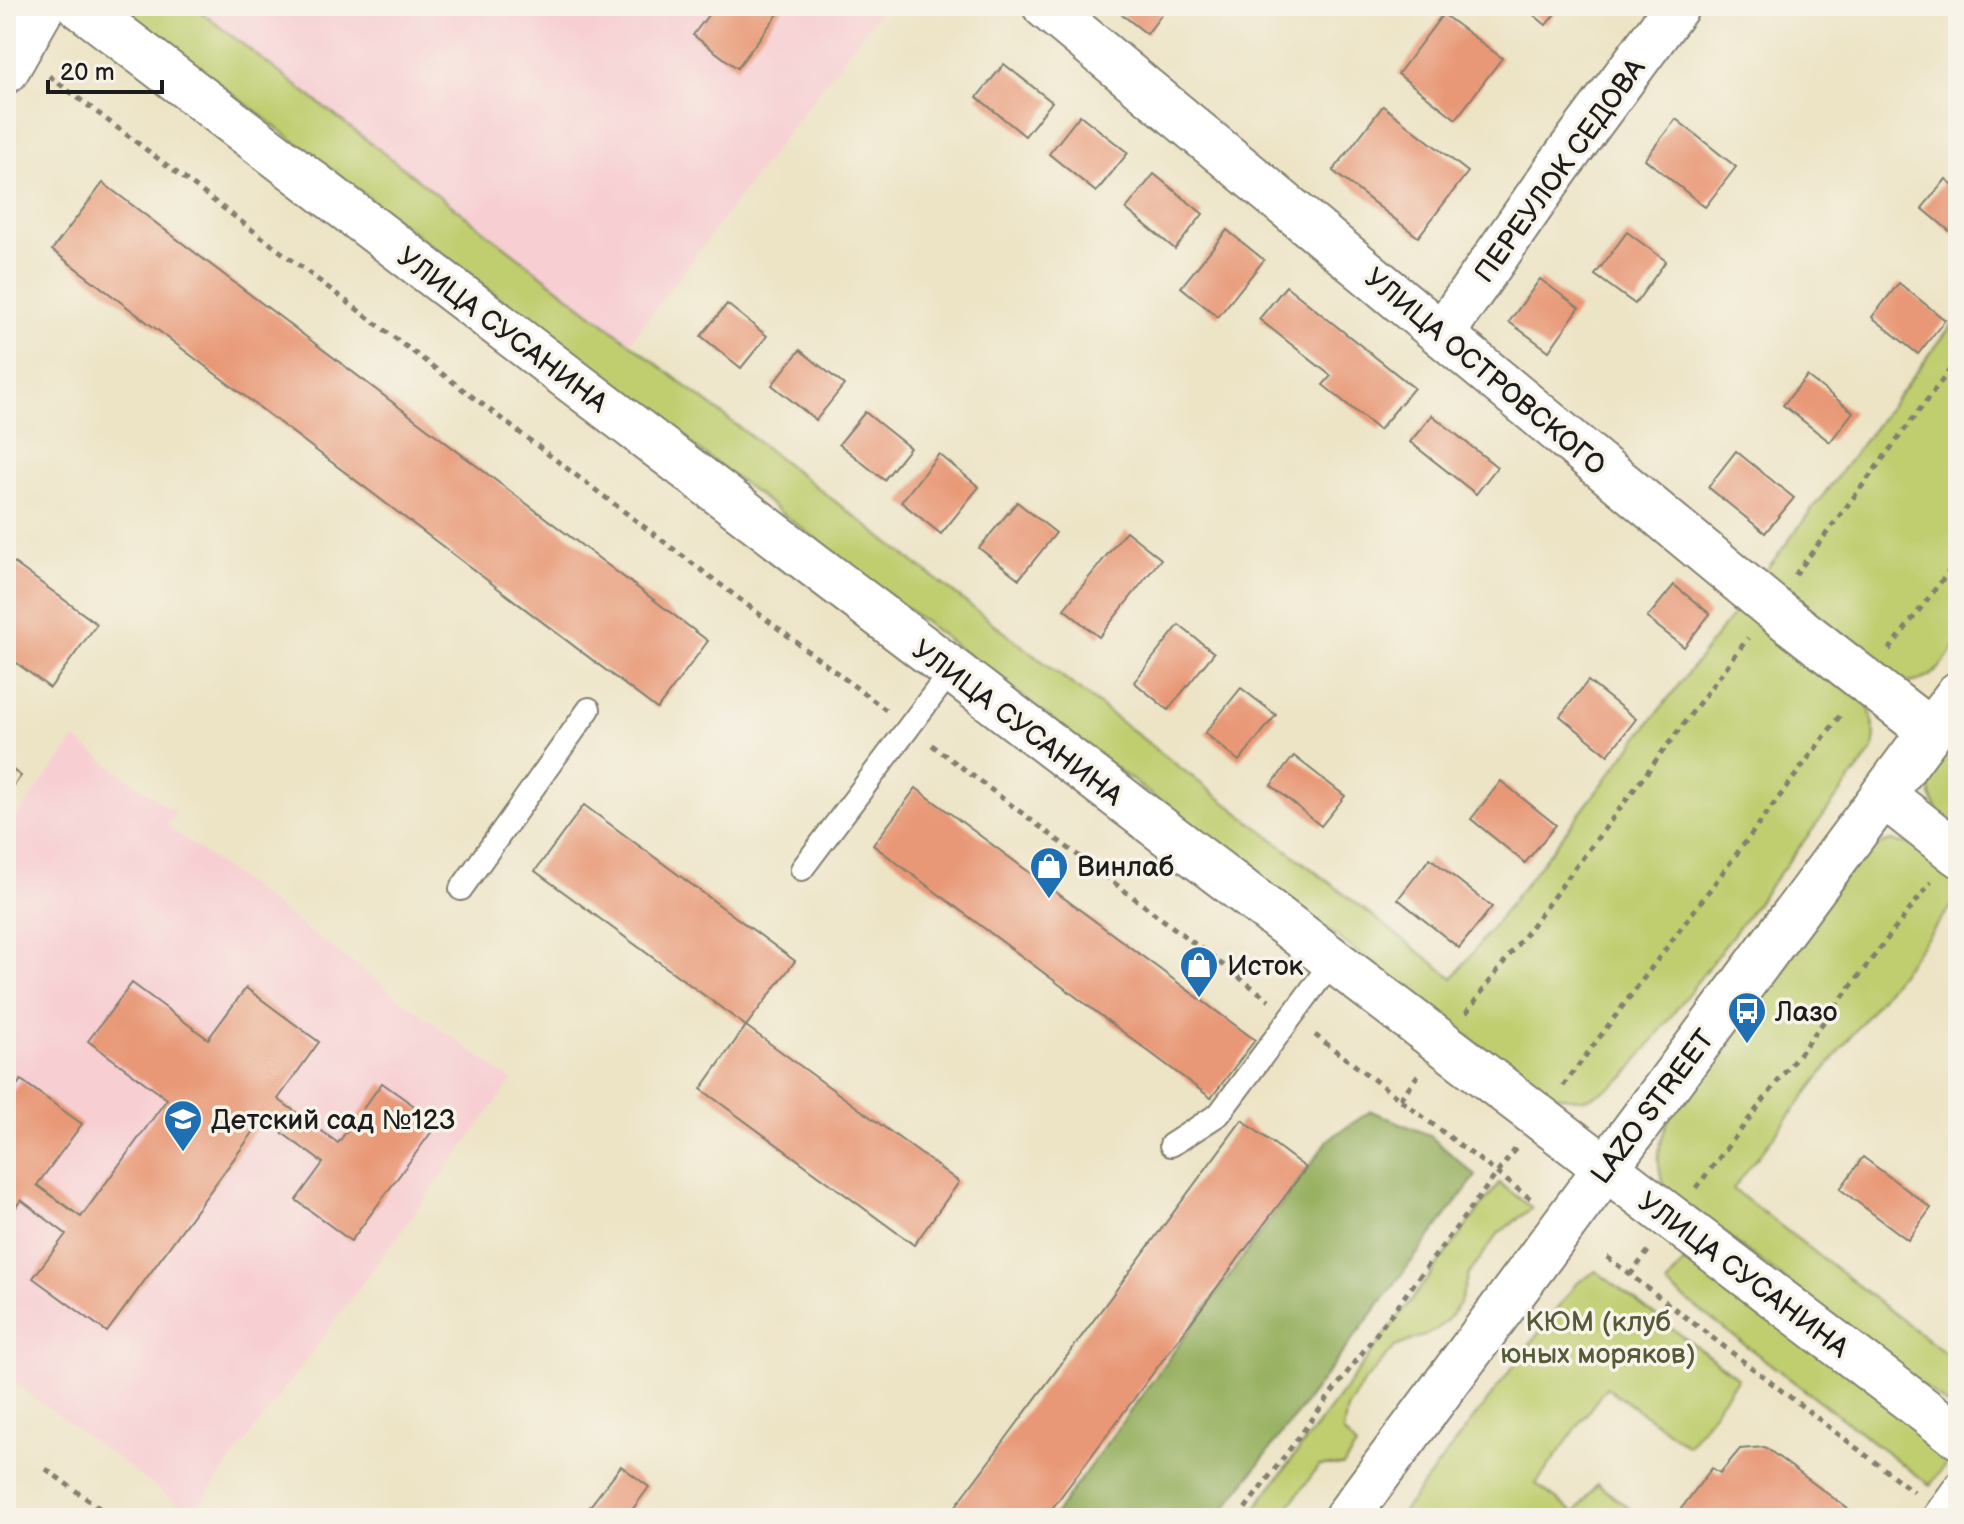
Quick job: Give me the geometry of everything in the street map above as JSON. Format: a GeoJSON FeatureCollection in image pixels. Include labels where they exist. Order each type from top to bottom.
{"type":"FeatureCollection","features":[{"type":"Feature","properties":{"kind":"street"},"geometry":{"type":"LineString","coordinates":[[6,71],[43,6]]}},
{"type":"Feature","properties":{"kind":"street","name":"УЛИЦА СУСАНИНА"},"geometry":{"type":"LineString","coordinates":[[80,6],[1958,1436]]}},
{"type":"Feature","properties":{"kind":"street","name":"УЛИЦА ОСТРОВСКОГО"},"geometry":{"type":"LineString","coordinates":[[1045,6],[1771,607],[1930,731]]}},
{"type":"Feature","properties":{"kind":"street","name":"ПЕРЕУЛОК СЕДОВА"},"geometry":{"type":"LineString","coordinates":[[1442,334],[1558,167],[1677,6]]}},
{"type":"Feature","properties":{"kind":"street","name":"LAZO STREET"},"geometry":{"type":"LineString","coordinates":[[1346,1518],[1958,694]]}},
{"type":"Feature","properties":{"kind":"street"},"geometry":{"type":"LineString","coordinates":[[1883,795],[1956,852]]}},
{"type":"Feature","properties":{"kind":"lane"},"geometry":{"type":"LineString","coordinates":[[802,869],[951,671]]}},
{"type":"Feature","properties":{"kind":"lane"},"geometry":{"type":"LineString","coordinates":[[461,889],[589,709]]}},
{"type":"Feature","properties":{"kind":"lane"},"geometry":{"type":"LineString","coordinates":[[1171,1145],[1219,1114],[1332,962]]}},
{"type":"Feature","properties":{"kind":"lane"},"geometry":{"type":"LineString","coordinates":[[1934,1514],[1958,1482]]}},
{"type":"Feature","properties":{"kind":"path"},"geometry":{"type":"LineString","coordinates":[[55,66],[47,75],[1531,1199]]}},
{"type":"Feature","properties":{"kind":"path"},"geometry":{"type":"LineString","coordinates":[[1400,1099],[1958,359]]}},
{"type":"Feature","properties":{"kind":"path"},"geometry":{"type":"LineString","coordinates":[[1238,1518],[1958,559]]}},
{"type":"Feature","properties":{"kind":"path"},"geometry":{"type":"LineString","coordinates":[[1630,1275],[1956,852]]}},
{"type":"Feature","properties":{"kind":"path"},"geometry":{"type":"LineString","coordinates":[[1607,1257],[1934,1514]]}},
{"type":"Feature","properties":{"kind":"path"},"geometry":{"type":"LineString","coordinates":[[46,1469],[113,1518]]}},
{"type":"Feature","properties":{"kind":"shaded area"},"geometry":{"type":"Polygon","coordinates":[[[193,6],[883,6],[630,342],[193,6]]]}},
{"type":"Feature","properties":{"kind":"shaded area"},"geometry":{"type":"Polygon","coordinates":[[[75,739],[176,813],[167,826],[512,1081],[192,1514],[6,1377],[6,831],[75,739]]]}},
{"type":"Feature","properties":{"kind":"green space"},"geometry":{"type":"Polygon","coordinates":[[[117,6],[193,6],[1453,978],[1741,604],[1868,702],[1875,735],[1873,750],[1625,1077],[1600,1093],[1582,1099],[1562,1097],[1534,1087],[117,6]]]}},
{"type":"Feature","properties":{"kind":"green space"},"geometry":{"type":"Polygon","coordinates":[[[1958,317],[1958,644],[1926,678],[1895,684],[1758,581],[1958,317]]]}},
{"type":"Feature","properties":{"kind":"green space"},"geometry":{"type":"Polygon","coordinates":[[[1958,730],[1958,832],[1935,806],[1930,782],[1939,757],[1958,730]]]}},
{"type":"Feature","properties":{"kind":"green space"},"geometry":{"type":"Polygon","coordinates":[[[1890,841],[1912,844],[1958,878],[1958,898],[1733,1189],[1958,1363],[1958,1413],[1665,1188],[1659,1165],[1660,1145],[1675,1103],[1843,878],[1873,847],[1890,841]]]}},
{"type":"Feature","properties":{"kind":"green space"},"geometry":{"type":"Polygon","coordinates":[[[1371,1111],[1429,1135],[1476,1176],[1218,1518],[1052,1518],[1329,1139],[1371,1111]]]}},
{"type":"Feature","properties":{"kind":"green space"},"geometry":{"type":"Polygon","coordinates":[[[1499,1183],[1532,1208],[1499,1233],[1468,1275],[1460,1303],[1447,1320],[1435,1331],[1395,1347],[1363,1383],[1347,1409],[1343,1432],[1356,1447],[1343,1466],[1319,1466],[1280,1518],[1248,1518],[1499,1183]]]}},
{"type":"Feature","properties":{"kind":"green space"},"geometry":{"type":"Polygon","coordinates":[[[1691,1253],[1955,1453],[1930,1485],[1666,1285],[1691,1253]]]}},
{"type":"Feature","properties":{"kind":"green space","name":"КЮМ (клуб юных моряков)"},"geometry":{"type":"Polygon","coordinates":[[[1596,1271],[1738,1378],[1688,1446],[1606,1387],[1536,1484],[1575,1513],[1597,1484],[1642,1518],[1398,1518],[1576,1284],[1596,1271]]]}},
{"type":"Feature","properties":{"kind":"building"},"geometry":{"type":"Polygon","coordinates":[[[715,6],[784,6],[737,68],[693,35],[715,6]]]}},
{"type":"Feature","properties":{"kind":"building"},"geometry":{"type":"Polygon","coordinates":[[[1111,6],[1168,6],[1147,34],[1111,6]]]}},
{"type":"Feature","properties":{"kind":"building"},"geometry":{"type":"Polygon","coordinates":[[[1523,6],[1561,6],[1546,25],[1523,6]]]}},
{"type":"Feature","properties":{"kind":"building"},"geometry":{"type":"Polygon","coordinates":[[[1443,14],[1502,58],[1456,119],[1398,74],[1443,14]]]}},
{"type":"Feature","properties":{"kind":"building"},"geometry":{"type":"Polygon","coordinates":[[[1004,64],[1052,102],[1025,136],[977,97],[1004,64]]]}},
{"type":"Feature","properties":{"kind":"building"},"geometry":{"type":"Polygon","coordinates":[[[1383,106],[1468,172],[1418,237],[1333,171],[1383,106]]]}},
{"type":"Feature","properties":{"kind":"building"},"geometry":{"type":"Polygon","coordinates":[[[1080,115],[1128,153],[1096,192],[1049,154],[1080,115]]]}},
{"type":"Feature","properties":{"kind":"building"},"geometry":{"type":"Polygon","coordinates":[[[1676,119],[1736,167],[1705,207],[1645,159],[1676,119]]]}},
{"type":"Feature","properties":{"kind":"building"},"geometry":{"type":"Polygon","coordinates":[[[1154,174],[1203,214],[1175,249],[1126,209],[1154,174]]]}},
{"type":"Feature","properties":{"kind":"building"},"geometry":{"type":"Polygon","coordinates":[[[1946,179],[1958,189],[1958,238],[1922,208],[1946,179]]]}},
{"type":"Feature","properties":{"kind":"building"},"geometry":{"type":"Polygon","coordinates":[[[103,183],[708,641],[657,709],[52,250],[103,183]]]}},
{"type":"Feature","properties":{"kind":"building"},"geometry":{"type":"Polygon","coordinates":[[[1227,230],[1264,260],[1218,317],[1181,287],[1227,230]]]}},
{"type":"Feature","properties":{"kind":"building"},"geometry":{"type":"Polygon","coordinates":[[[1627,232],[1666,261],[1635,304],[1595,275],[1627,232]]]}},
{"type":"Feature","properties":{"kind":"building"},"geometry":{"type":"Polygon","coordinates":[[[1540,279],[1579,308],[1549,351],[1509,322],[1540,279]]]}},
{"type":"Feature","properties":{"kind":"building"},"geometry":{"type":"Polygon","coordinates":[[[1899,283],[1945,320],[1918,354],[1872,317],[1899,283]]]}},
{"type":"Feature","properties":{"kind":"building"},"geometry":{"type":"Polygon","coordinates":[[[1286,286],[1414,388],[1379,430],[1323,385],[1331,376],[1259,319],[1286,286]]]}},
{"type":"Feature","properties":{"kind":"building"},"geometry":{"type":"Polygon","coordinates":[[[727,304],[767,336],[741,368],[701,336],[727,304]]]}},
{"type":"Feature","properties":{"kind":"building"},"geometry":{"type":"Polygon","coordinates":[[[800,350],[844,385],[816,420],[772,385],[800,350]]]}},
{"type":"Feature","properties":{"kind":"building"},"geometry":{"type":"Polygon","coordinates":[[[1807,376],[1853,412],[1830,442],[1783,405],[1807,376]]]}},
{"type":"Feature","properties":{"kind":"building"},"geometry":{"type":"Polygon","coordinates":[[[865,412],[910,448],[884,480],[839,444],[865,412]]]}},
{"type":"Feature","properties":{"kind":"building"},"geometry":{"type":"Polygon","coordinates":[[[1432,415],[1497,467],[1476,494],[1410,442],[1432,415]]]}},
{"type":"Feature","properties":{"kind":"building"},"geometry":{"type":"Polygon","coordinates":[[[1736,451],[1794,498],[1765,533],[1708,487],[1736,451]]]}},
{"type":"Feature","properties":{"kind":"building"},"geometry":{"type":"Polygon","coordinates":[[[939,454],[979,487],[941,534],[901,502],[939,454]]]}},
{"type":"Feature","properties":{"kind":"building"},"geometry":{"type":"Polygon","coordinates":[[[1017,502],[1056,533],[1019,579],[979,548],[1017,502]]]}},
{"type":"Feature","properties":{"kind":"building"},"geometry":{"type":"Polygon","coordinates":[[[1126,531],[1161,559],[1099,637],[1064,609],[1126,531]]]}},
{"type":"Feature","properties":{"kind":"building"},"geometry":{"type":"Polygon","coordinates":[[[6,557],[97,624],[50,688],[6,655],[6,557]]]}},
{"type":"Feature","properties":{"kind":"building"},"geometry":{"type":"Polygon","coordinates":[[[1674,585],[1710,614],[1684,647],[1647,618],[1674,585]]]}},
{"type":"Feature","properties":{"kind":"building"},"geometry":{"type":"Polygon","coordinates":[[[1179,625],[1214,653],[1168,710],[1134,682],[1179,625]]]}},
{"type":"Feature","properties":{"kind":"building"},"geometry":{"type":"Polygon","coordinates":[[[1588,681],[1636,719],[1608,755],[1560,716],[1588,681]]]}},
{"type":"Feature","properties":{"kind":"building"},"geometry":{"type":"Polygon","coordinates":[[[1241,688],[1276,715],[1239,761],[1205,733],[1241,688]]]}},
{"type":"Feature","properties":{"kind":"building"},"geometry":{"type":"Polygon","coordinates":[[[1294,756],[1345,796],[1321,826],[1271,785],[1294,756]]]}},
{"type":"Feature","properties":{"kind":"building"},"geometry":{"type":"Polygon","coordinates":[[[6,765],[21,776],[6,796],[6,765]]]}},
{"type":"Feature","properties":{"kind":"building"},"geometry":{"type":"Polygon","coordinates":[[[1501,781],[1556,825],[1525,863],[1471,819],[1501,781]]]}},
{"type":"Feature","properties":{"kind":"building"},"geometry":{"type":"Polygon","coordinates":[[[916,788],[1255,1040],[1211,1098],[873,845],[916,788]]]}},
{"type":"Feature","properties":{"kind":"building"},"geometry":{"type":"Polygon","coordinates":[[[584,805],[795,961],[746,1026],[535,871],[584,805]]]}},
{"type":"Feature","properties":{"kind":"building"},"geometry":{"type":"Polygon","coordinates":[[[1430,858],[1492,907],[1459,948],[1398,899],[1430,858]]]}},
{"type":"Feature","properties":{"kind":"building","name":"Детский сад №123"},"geometry":{"type":"Polygon","coordinates":[[[132,983],[208,1039],[246,988],[319,1042],[278,1099],[338,1143],[382,1083],[438,1123],[351,1241],[296,1200],[323,1163],[263,1119],[107,1332],[33,1278],[66,1234],[21,1200],[6,1221],[6,1100],[21,1080],[82,1124],[37,1185],[81,1217],[167,1099],[88,1041],[132,983]]]}},
{"type":"Feature","properties":{"kind":"building"},"geometry":{"type":"Polygon","coordinates":[[[746,1026],[959,1182],[914,1245],[701,1089],[746,1026]]]}},
{"type":"Feature","properties":{"kind":"building"},"geometry":{"type":"Polygon","coordinates":[[[1242,1120],[1306,1168],[1045,1518],[947,1518],[1242,1120]]]}},
{"type":"Feature","properties":{"kind":"building"},"geometry":{"type":"Polygon","coordinates":[[[1863,1157],[1931,1208],[1908,1240],[1840,1189],[1863,1157]]]}},
{"type":"Feature","properties":{"kind":"building"},"geometry":{"type":"Polygon","coordinates":[[[1765,1447],[1860,1518],[1674,1518],[1712,1468],[1720,1473],[1740,1449],[1765,1447]]]}},
{"type":"Feature","properties":{"kind":"building"},"geometry":{"type":"Polygon","coordinates":[[[621,1466],[649,1487],[626,1518],[581,1518],[621,1466]]]}},
{"type":"Feature","properties":{"kind":"place","name":"Винлаб"},"geometry":{"type":"Point","coordinates":[1049,900]}},
{"type":"Feature","properties":{"kind":"place","name":"Исток"},"geometry":{"type":"Point","coordinates":[1199,999]}},
{"type":"Feature","properties":{"kind":"place","name":"Лазо"},"geometry":{"type":"Point","coordinates":[1747,1045]}},
{"type":"Feature","properties":{"kind":"place","name":"Детский сад №123"},"geometry":{"type":"Point","coordinates":[183,1153]}}]}
